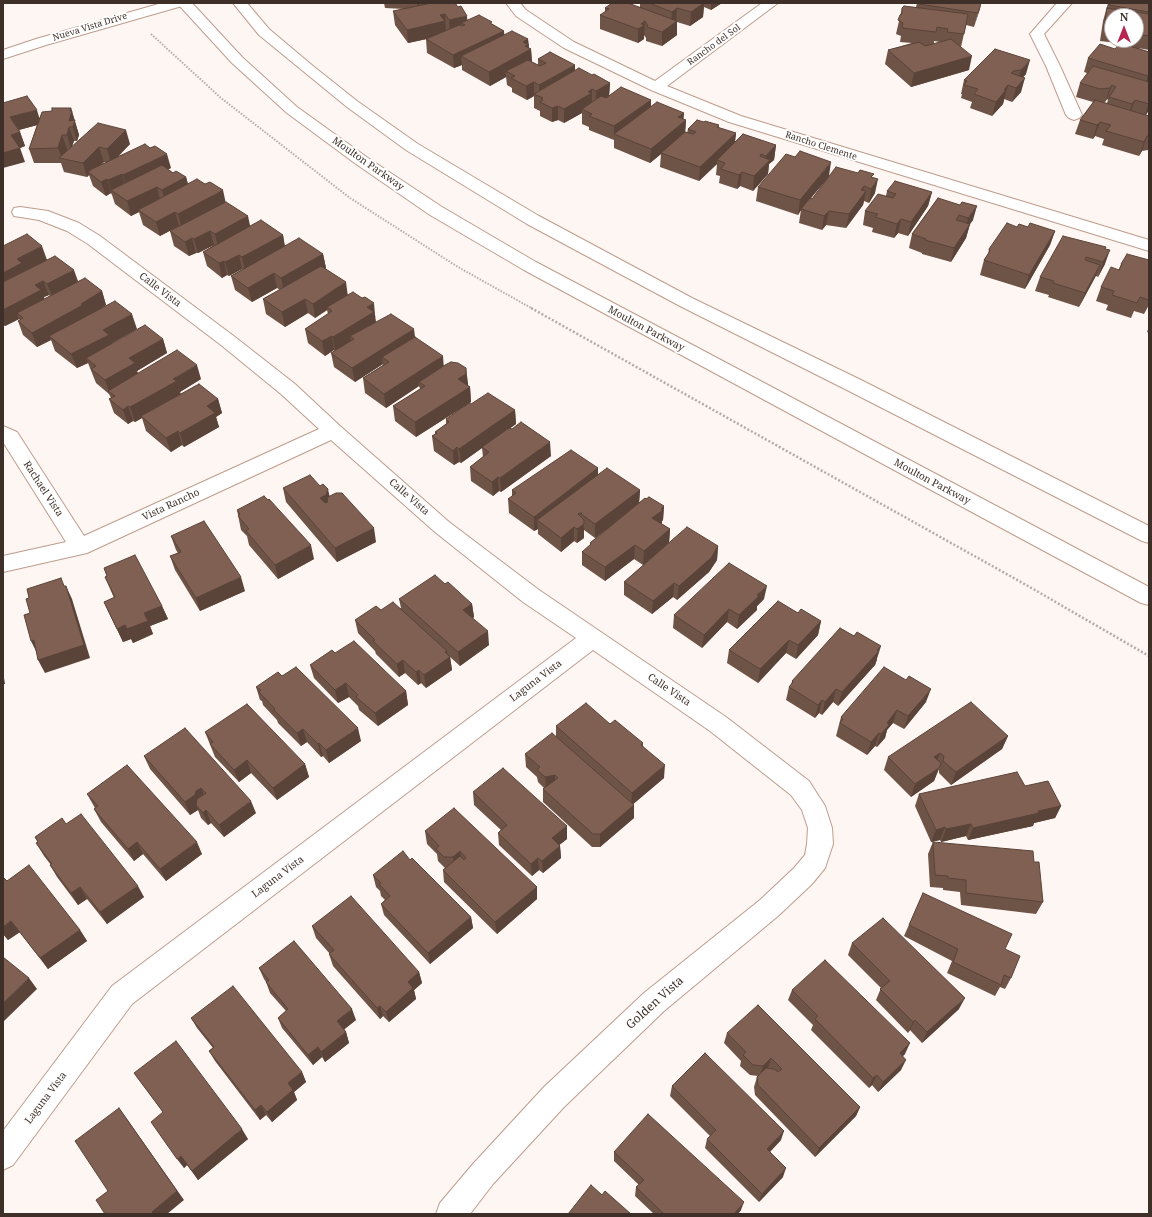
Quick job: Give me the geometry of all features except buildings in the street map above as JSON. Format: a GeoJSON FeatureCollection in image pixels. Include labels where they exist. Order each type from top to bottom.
{"type":"FeatureCollection","features":[{"type":"Feature","properties":{"kind":"street","name":"Nueva Vista Drive"},"geometry":{"type":"LineString","coordinates":[[3,55],[131,15],[177,3]]}},
{"type":"Feature","properties":{"kind":"street","name":"Moulton Parkway"},"geometry":{"type":"LineString","coordinates":[[184,3],[237,60],[292,110],[436,212],[537,270],[1149,597]]}},
{"type":"Feature","properties":{"kind":"street"},"geometry":{"type":"LineString","coordinates":[[240,3],[264,32],[352,104],[412,147],[533,220],[686,302],[1149,535]]}},
{"type":"Feature","properties":{"kind":"street","name":"Rancho Clemente"},"geometry":{"type":"LineString","coordinates":[[513,3],[521,13],[569,44],[656,87],[735,119],[1149,246]]}},
{"type":"Feature","properties":{"kind":"street","name":"Rancho del Sol"},"geometry":{"type":"LineString","coordinates":[[656,87],[771,3]]}},
{"type":"Feature","properties":{"kind":"street"},"geometry":{"type":"LineString","coordinates":[[1065,3],[1037,34],[1053,66],[1074,115]]}},
{"type":"Feature","properties":{"kind":"street","name":"Calle Vista"},"geometry":{"type":"LineString","coordinates":[[20,212],[42,215],[73,227],[94,240],[228,341],[282,384],[333,431],[454,536],[531,596],[718,724],[800,788]]}},
{"type":"Feature","properties":{"kind":"street","name":"Vista Rancho"},"geometry":{"type":"LineString","coordinates":[[3,564],[80,547],[333,431]]}},
{"type":"Feature","properties":{"kind":"street","name":"Rachael Vista"},"geometry":{"type":"LineString","coordinates":[[3,433],[10,437],[80,547]]}},
{"type":"Feature","properties":{"kind":"street","name":"Laguna Vista"},"geometry":{"type":"LineString","coordinates":[[3,1155],[122,995],[593,638]]}},
{"type":"Feature","properties":{"kind":"street","name":"Golden Vista"},"geometry":{"type":"LineString","coordinates":[[451,1214],[483,1174],[554,1097],[654,1002],[769,908],[803,876],[816,860],[820,844],[820,828],[813,806],[800,788]]}},
{"type":"Feature","properties":{"kind":"path"},"geometry":{"type":"LineString","coordinates":[[131,15],[221,98],[325,179],[350,198],[452,263],[1028,586],[1149,656]]}}]}
